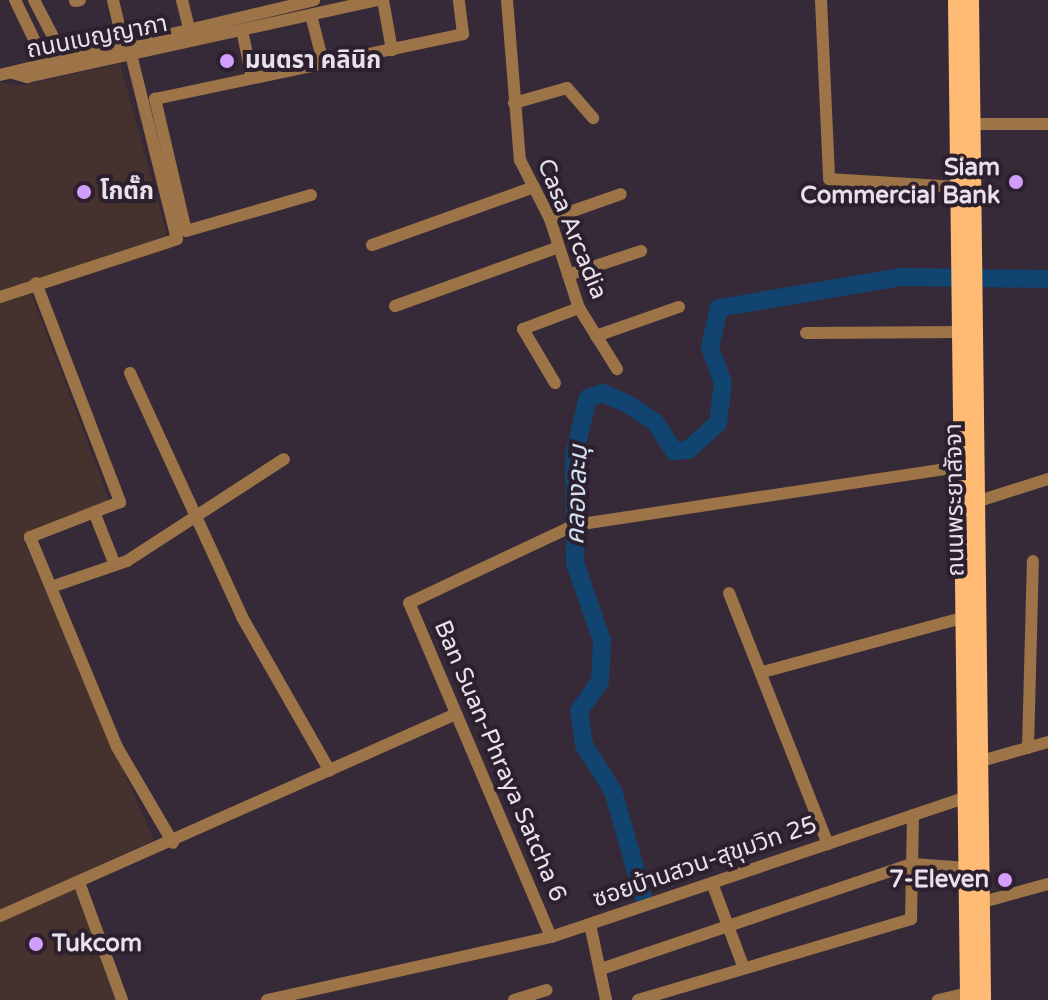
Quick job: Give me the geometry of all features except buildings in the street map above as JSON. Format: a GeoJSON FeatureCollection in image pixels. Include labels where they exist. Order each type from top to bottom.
{"type":"FeatureCollection","features":[{"type":"Feature","properties":{"kind":"main road","name":"ถนนพระยาสัจจา"},"geometry":{"type":"LineString","coordinates":[[956,0],[958,187],[967,270]]}},
{"type":"Feature","properties":{"kind":"main road","name":"ถนนพระยาสัจจา"},"geometry":{"type":"LineString","coordinates":[[971,0],[967,295],[979,501],[966,617],[983,902],[973,998]]}},
{"type":"Feature","properties":{"kind":"main road","name":"ถนนพระยาสัจจา"},"geometry":{"type":"LineString","coordinates":[[967,295],[962,332],[965,466],[973,557],[974,763],[967,797],[973,998]]}},
{"type":"Feature","properties":{"kind":"street"},"geometry":{"type":"LineString","coordinates":[[15,0],[44,60]]}},
{"type":"Feature","properties":{"kind":"street"},"geometry":{"type":"LineString","coordinates":[[34,0],[63,56]]}},
{"type":"Feature","properties":{"kind":"street"},"geometry":{"type":"LineString","coordinates":[[113,0],[123,42]]}},
{"type":"Feature","properties":{"kind":"street"},"geometry":{"type":"LineString","coordinates":[[182,0],[189,28]]}},
{"type":"Feature","properties":{"kind":"street","name":"ถนนเบญญาภา"},"geometry":{"type":"LineString","coordinates":[[6,74],[44,60],[123,42],[149,43],[242,30],[314,0]]}},
{"type":"Feature","properties":{"kind":"street"},"geometry":{"type":"LineString","coordinates":[[380,0],[392,50]]}},
{"type":"Feature","properties":{"kind":"street","name":"ถนนเบญญาภา"},"geometry":{"type":"LineString","coordinates":[[6,74],[27,77],[131,55],[149,43],[260,6],[311,15],[380,0]]}},
{"type":"Feature","properties":{"kind":"street"},"geometry":{"type":"LineString","coordinates":[[311,195],[186,231],[155,99],[463,34],[459,0]]}},
{"type":"Feature","properties":{"kind":"street","name":"Casa Arcadia"},"geometry":{"type":"LineString","coordinates":[[507,0],[520,160],[550,219],[579,308],[617,369]]}},
{"type":"Feature","properties":{"kind":"street"},"geometry":{"type":"LineString","coordinates":[[821,0],[829,179],[958,187]]}},
{"type":"Feature","properties":{"kind":"street"},"geometry":{"type":"LineString","coordinates":[[311,15],[323,62]]}},
{"type":"Feature","properties":{"kind":"street"},"geometry":{"type":"LineString","coordinates":[[242,30],[252,78]]}},
{"type":"Feature","properties":{"kind":"street"},"geometry":{"type":"LineString","coordinates":[[0,297],[177,239],[131,55]]}},
{"type":"Feature","properties":{"kind":"street"},"geometry":{"type":"LineString","coordinates":[[514,103],[567,88],[593,118]]}},
{"type":"Feature","properties":{"kind":"street"},"geometry":{"type":"LineString","coordinates":[[970,124],[1048,124]]}},
{"type":"Feature","properties":{"kind":"street"},"geometry":{"type":"LineString","coordinates":[[372,245],[534,187]]}},
{"type":"Feature","properties":{"kind":"street"},"geometry":{"type":"LineString","coordinates":[[550,219],[621,194]]}},
{"type":"Feature","properties":{"kind":"street"},"geometry":{"type":"LineString","coordinates":[[395,306],[559,247]]}},
{"type":"Feature","properties":{"kind":"street"},"geometry":{"type":"LineString","coordinates":[[568,275],[641,251]]}},
{"type":"Feature","properties":{"kind":"street"},"geometry":{"type":"LineString","coordinates":[[36,283],[120,502],[30,537],[117,747],[173,843]]}},
{"type":"Feature","properties":{"kind":"street"},"geometry":{"type":"LineString","coordinates":[[596,336],[679,307]]}},
{"type":"Feature","properties":{"kind":"street"},"geometry":{"type":"LineString","coordinates":[[555,383],[523,329],[579,308]]}},
{"type":"Feature","properties":{"kind":"street"},"geometry":{"type":"LineString","coordinates":[[806,333],[962,332]]}},
{"type":"Feature","properties":{"kind":"street"},"geometry":{"type":"LineString","coordinates":[[130,373],[242,617],[330,771]]}},
{"type":"Feature","properties":{"kind":"street"},"geometry":{"type":"LineString","coordinates":[[51,587],[115,565],[284,459]]}},
{"type":"Feature","properties":{"kind":"street","name":"Ban Suan-Phraya Satcha 6"},"geometry":{"type":"LineString","coordinates":[[551,937],[453,715],[409,603],[567,529],[588,523],[965,466]]}},
{"type":"Feature","properties":{"kind":"street"},"geometry":{"type":"LineString","coordinates":[[979,501],[1048,479]]}},
{"type":"Feature","properties":{"kind":"street"},"geometry":{"type":"LineString","coordinates":[[94,512],[115,565]]}},
{"type":"Feature","properties":{"kind":"street"},"geometry":{"type":"LineString","coordinates":[[1028,748],[1033,561]]}},
{"type":"Feature","properties":{"kind":"street"},"geometry":{"type":"LineString","coordinates":[[729,593],[763,672],[828,844]]}},
{"type":"Feature","properties":{"kind":"street"},"geometry":{"type":"LineString","coordinates":[[763,672],[966,617]]}},
{"type":"Feature","properties":{"kind":"street"},"geometry":{"type":"LineString","coordinates":[[0,916],[80,885],[453,715]]}},
{"type":"Feature","properties":{"kind":"street"},"geometry":{"type":"LineString","coordinates":[[974,763],[1048,742]]}},
{"type":"Feature","properties":{"kind":"street","name":"ซอยบ้านสวน-สุขุมวิท 25"},"geometry":{"type":"LineString","coordinates":[[267,1000],[551,937],[967,797]]}},
{"type":"Feature","properties":{"kind":"street"},"geometry":{"type":"LineString","coordinates":[[638,1000],[743,966],[911,919],[913,815]]}},
{"type":"Feature","properties":{"kind":"street"},"geometry":{"type":"LineString","coordinates":[[601,969],[912,864],[968,868]]}},
{"type":"Feature","properties":{"kind":"street"},"geometry":{"type":"LineString","coordinates":[[712,883],[743,966]]}},
{"type":"Feature","properties":{"kind":"street"},"geometry":{"type":"LineString","coordinates":[[983,902],[1048,884]]}},
{"type":"Feature","properties":{"kind":"street"},"geometry":{"type":"LineString","coordinates":[[80,885],[122,1000]]}},
{"type":"Feature","properties":{"kind":"street"},"geometry":{"type":"LineString","coordinates":[[590,924],[606,1000]]}},
{"type":"Feature","properties":{"kind":"street"},"geometry":{"type":"LineString","coordinates":[[514,1000],[547,990]]}},
{"type":"Feature","properties":{"kind":"street"},"geometry":{"type":"LineString","coordinates":[[938,1000],[973,998]]}},
{"type":"Feature","properties":{"kind":"shaded area"},"geometry":{"type":"Polygon","coordinates":[[[120,64],[171,249],[31,293],[110,502],[22,537],[154,840],[71,878],[115,1000],[0,1000],[0,82],[19,86],[120,64]]]}},
{"type":"Feature","properties":{"kind":"waterway","name":"คลองละมุ"},"geometry":{"type":"LineString","coordinates":[[643,896],[613,791],[584,745],[579,711],[600,681],[602,641],[575,563],[574,455],[588,398],[603,393],[628,404],[655,422],[674,451],[688,450],[718,423],[723,383],[710,347],[719,308],[901,277],[1048,279]]}},
{"type":"Feature","properties":{"kind":"place","name":"มนตรา คลินิก"},"geometry":{"type":"Point","coordinates":[227,61]}},
{"type":"Feature","properties":{"kind":"place","name":"Siam Commercial Bank"},"geometry":{"type":"Point","coordinates":[1016,182]}},
{"type":"Feature","properties":{"kind":"place","name":"โกตั๊ก"},"geometry":{"type":"Point","coordinates":[84,192]}},
{"type":"Feature","properties":{"kind":"place","name":"7-Eleven"},"geometry":{"type":"Point","coordinates":[1005,880]}},
{"type":"Feature","properties":{"kind":"place","name":"Tukcom"},"geometry":{"type":"Point","coordinates":[36,944]}}]}
